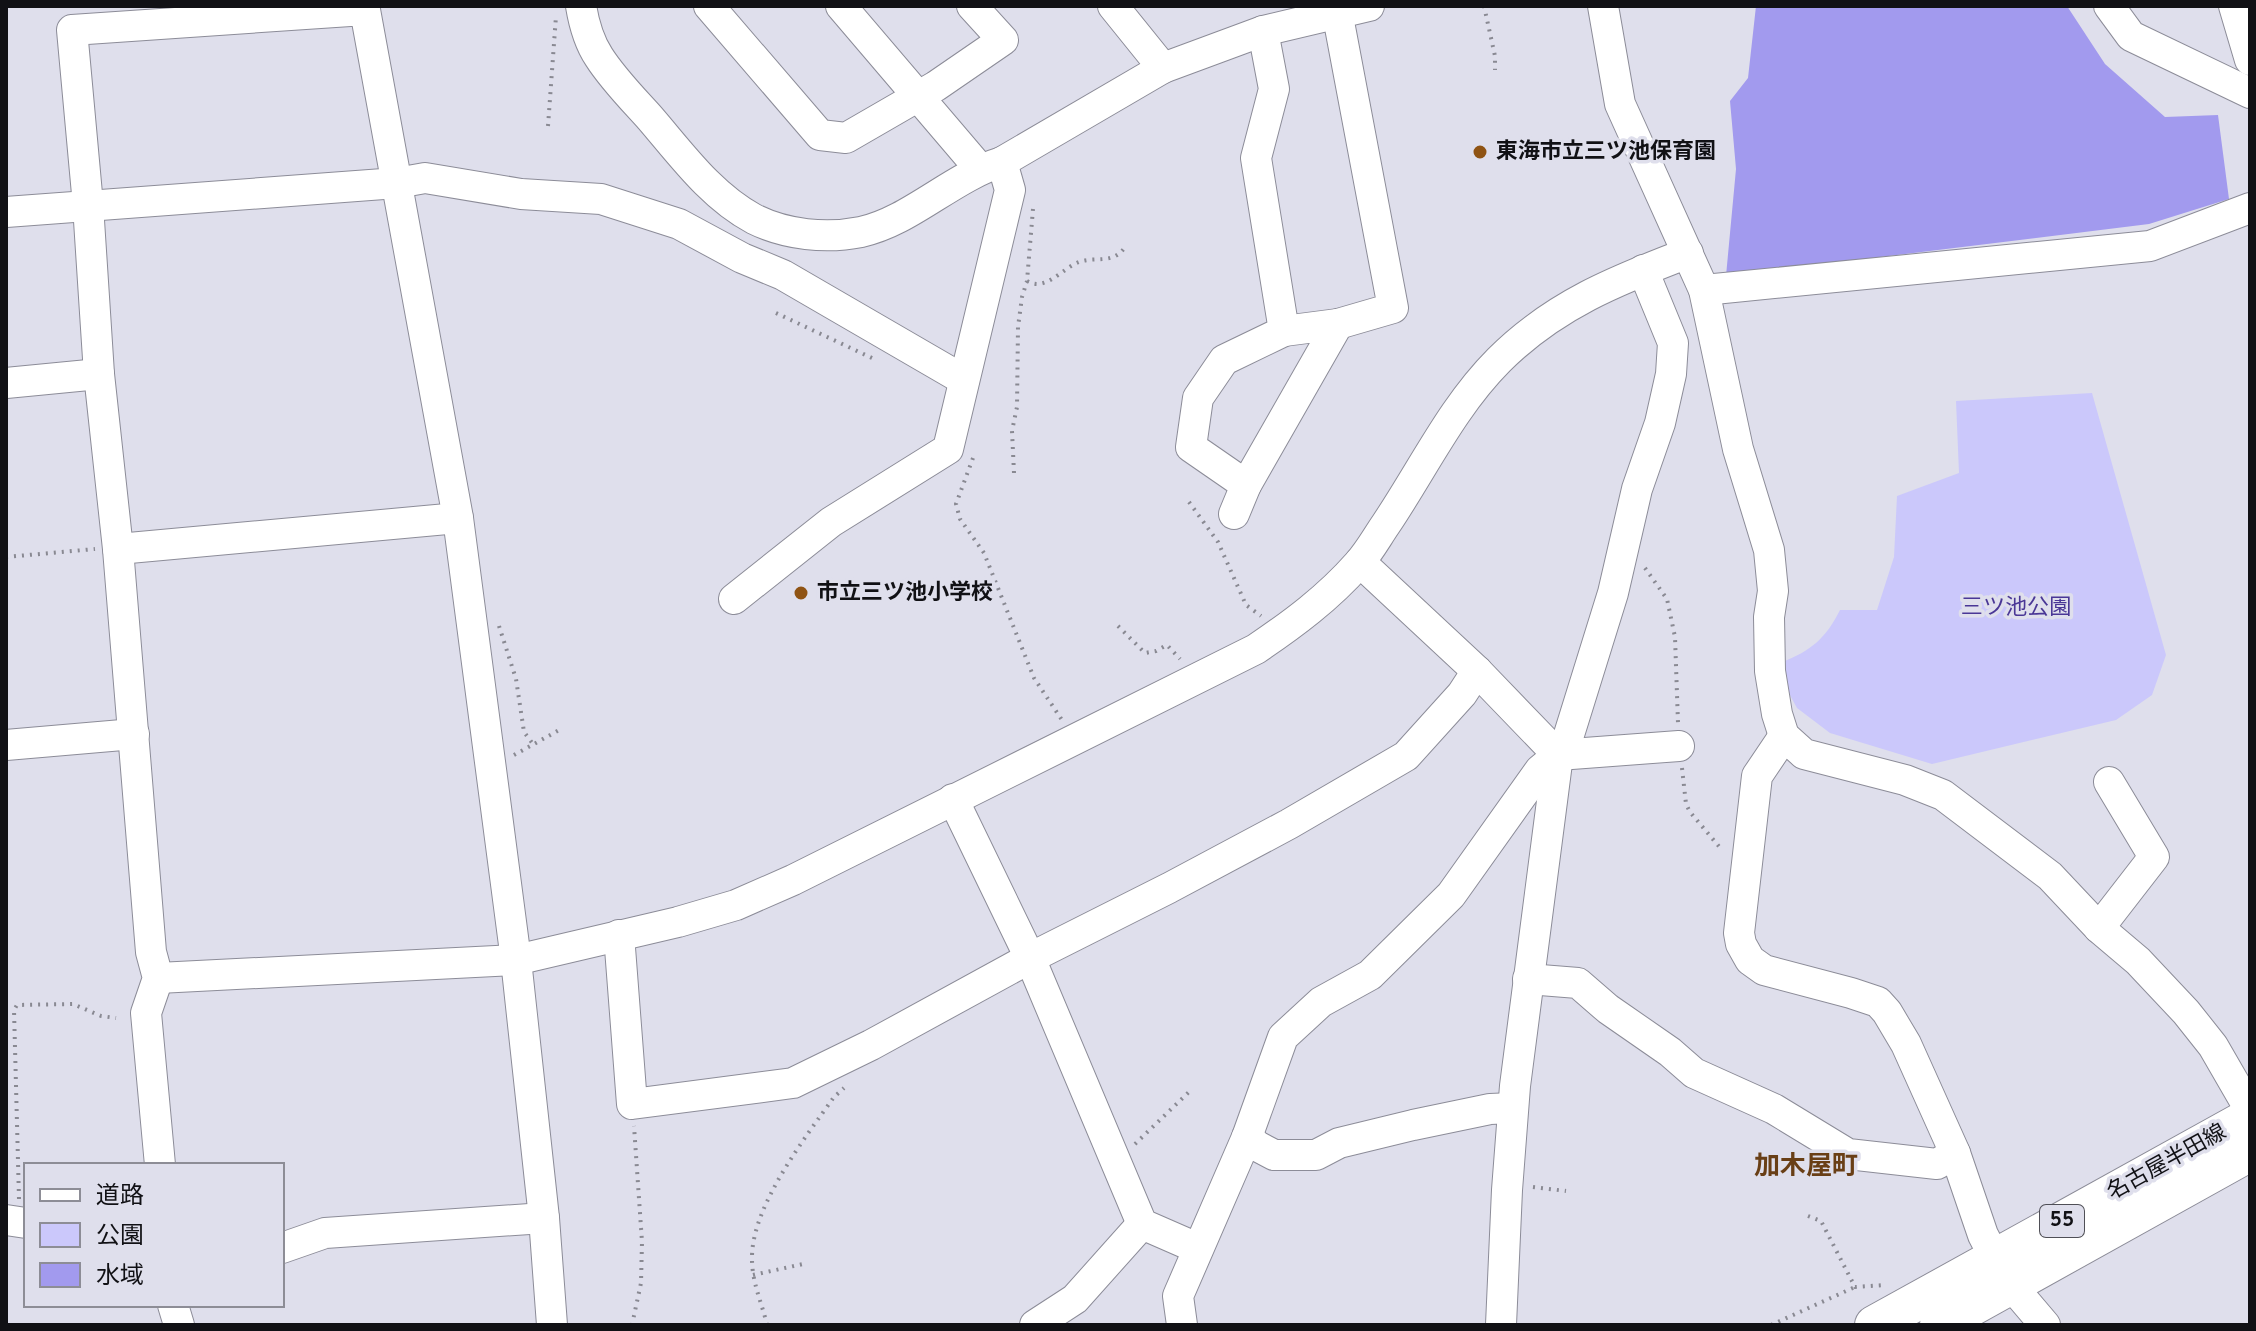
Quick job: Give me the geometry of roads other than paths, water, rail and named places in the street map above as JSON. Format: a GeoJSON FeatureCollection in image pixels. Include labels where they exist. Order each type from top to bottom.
{"type":"FeatureCollection","features":[{"type":"Feature","properties":{"kind":"main road","name":"名古屋半田線"},"geometry":{"type":"LineString","coordinates":[[2003,1271],[2250,1117]]}},
{"type":"Feature","properties":{"kind":"main road","name":"名古屋半田線"},"geometry":{"type":"LineString","coordinates":[[1906,1319],[2250,1152]]}},
{"type":"Feature","properties":{"kind":"street"},"geometry":{"type":"LineString","coordinates":[[581,6],[589,37],[609,72],[709,184],[754,219],[805,235],[863,232],[997,174],[1163,68],[1263,31],[1337,10],[1369,6]]}},
{"type":"Feature","properties":{"kind":"street"},"geometry":{"type":"LineString","coordinates":[[709,6],[820,135],[846,138],[918,96],[1003,40],[972,6]]}},
{"type":"Feature","properties":{"kind":"street"},"geometry":{"type":"LineString","coordinates":[[841,6],[918,96],[997,174]]}},
{"type":"Feature","properties":{"kind":"street"},"geometry":{"type":"LineString","coordinates":[[1113,6],[1163,68]]}},
{"type":"Feature","properties":{"kind":"street"},"geometry":{"type":"LineString","coordinates":[[2109,6],[2131,36],[2250,93]]}},
{"type":"Feature","properties":{"kind":"street"},"geometry":{"type":"LineString","coordinates":[[2234,6],[2248,44]]}},
{"type":"Feature","properties":{"kind":"street"},"geometry":{"type":"LineString","coordinates":[[160,1163],[146,1013],[158,978],[151,952],[118,549],[99,374],[72,30],[365,10],[458,518],[516,960],[544,1218],[552,1325]]}},
{"type":"Feature","properties":{"kind":"street"},"geometry":{"type":"LineString","coordinates":[[1246,485],[1191,447],[1198,398],[1224,360],[1284,331],[1338,324],[1393,308],[1337,10]]}},
{"type":"Feature","properties":{"kind":"street"},"geometry":{"type":"LineString","coordinates":[[1612,10],[1620,104],[1704,290],[1738,449],[1769,550],[1773,591],[1769,617],[1770,671],[1784,736],[1804,754],[1905,780],[1943,795],[2050,876],[2186,1012],[2213,1046],[2250,1110]]}},
{"type":"Feature","properties":{"kind":"street"},"geometry":{"type":"LineString","coordinates":[[1263,31],[1274,89],[1256,158],[1284,331]]}},
{"type":"Feature","properties":{"kind":"street"},"geometry":{"type":"LineString","coordinates":[[734,599],[831,522],[948,449],[964,380],[997,174]]}},
{"type":"Feature","properties":{"kind":"street"},"geometry":{"type":"LineString","coordinates":[[6,212],[397,183],[425,178],[521,194],[601,199],[679,224],[742,258],[783,275],[964,380]]}},
{"type":"Feature","properties":{"kind":"street"},"geometry":{"type":"LineString","coordinates":[[1704,290],[2150,246],[2250,208]]}},
{"type":"Feature","properties":{"kind":"street"},"geometry":{"type":"LineString","coordinates":[[158,978],[516,960],[678,922],[736,905],[793,880],[1256,649],[1311,611],[1360,562],[1459,409],[1499,360],[1557,312],[1613,281],[1688,253]]}},
{"type":"Feature","properties":{"kind":"street"},"geometry":{"type":"LineString","coordinates":[[1182,1325],[1178,1296],[1247,1137],[1283,1037],[1321,1002],[1370,975],[1451,895],[1540,770],[1558,755],[1567,741],[1613,593],[1637,489],[1660,423],[1671,374],[1673,343],[1643,270]]}},
{"type":"Feature","properties":{"kind":"street"},"geometry":{"type":"LineString","coordinates":[[1234,514],[1246,485],[1338,324]]}},
{"type":"Feature","properties":{"kind":"street"},"geometry":{"type":"LineString","coordinates":[[6,383],[99,374]]}},
{"type":"Feature","properties":{"kind":"street"},"geometry":{"type":"LineString","coordinates":[[118,549],[458,518]]}},
{"type":"Feature","properties":{"kind":"street"},"geometry":{"type":"LineString","coordinates":[[1360,562],[1477,671],[1558,755]]}},
{"type":"Feature","properties":{"kind":"street"},"geometry":{"type":"LineString","coordinates":[[619,935],[632,1104],[793,1083],[1196,874],[1406,756],[1462,694],[1477,671]]}},
{"type":"Feature","properties":{"kind":"street"},"geometry":{"type":"LineString","coordinates":[[6,745],[134,734]]}},
{"type":"Feature","properties":{"kind":"street"},"geometry":{"type":"LineString","coordinates":[[1784,736],[1757,776],[1739,933],[1741,944],[1750,960],[1776,974],[1878,1002],[1887,1012],[1906,1044],[1955,1153],[1983,1235],[2003,1271],[2045,1325]]}},
{"type":"Feature","properties":{"kind":"street"},"geometry":{"type":"LineString","coordinates":[[1558,755],[1679,746]]}},
{"type":"Feature","properties":{"kind":"street"},"geometry":{"type":"LineString","coordinates":[[1501,1325],[1513,1108],[1558,755]]}},
{"type":"Feature","properties":{"kind":"street"},"geometry":{"type":"LineString","coordinates":[[2099,928],[2154,857],[2109,782]]}},
{"type":"Feature","properties":{"kind":"street"},"geometry":{"type":"LineString","coordinates":[[953,799],[1030,958],[1142,1224],[1197,1248]]}},
{"type":"Feature","properties":{"kind":"street"},"geometry":{"type":"LineString","coordinates":[[1528,979],[1578,983],[1694,1073],[1774,1109],[1848,1154],[1937,1164],[1955,1153]]}},
{"type":"Feature","properties":{"kind":"street"},"geometry":{"type":"LineString","coordinates":[[1247,1137],[1274,1155],[1316,1155],[1339,1143],[1413,1125],[1490,1109],[1513,1108]]}},
{"type":"Feature","properties":{"kind":"street"},"geometry":{"type":"LineString","coordinates":[[284,1247],[325,1233],[544,1218]]}},
{"type":"Feature","properties":{"kind":"street"},"geometry":{"type":"LineString","coordinates":[[1035,1325],[1075,1299],[1142,1224]]}},
{"type":"Feature","properties":{"kind":"water"},"geometry":{"type":"Polygon","coordinates":[[[1756,6],[2067,6],[2105,64],[2165,117],[2218,115],[2229,199],[2149,224],[1726,276],[1736,169],[1730,101],[1748,78],[1756,6]]]}},
{"type":"Feature","properties":{"kind":"place","name":"東海市立三ツ池保育園"},"geometry":{"type":"Point","coordinates":[1480,152]}},
{"type":"Feature","properties":{"kind":"place","name":"市立三ツ池小学校"},"geometry":{"type":"Point","coordinates":[801,593]}},
{"type":"Feature","properties":{"kind":"district","name":"加木屋町"},"geometry":{"type":"Point","coordinates":[1806,1167]}},
{"type":"Feature","properties":{"kind":"park label","name":"三ツ池公園"},"geometry":{"type":"Point","coordinates":[2016,608]}}]}
